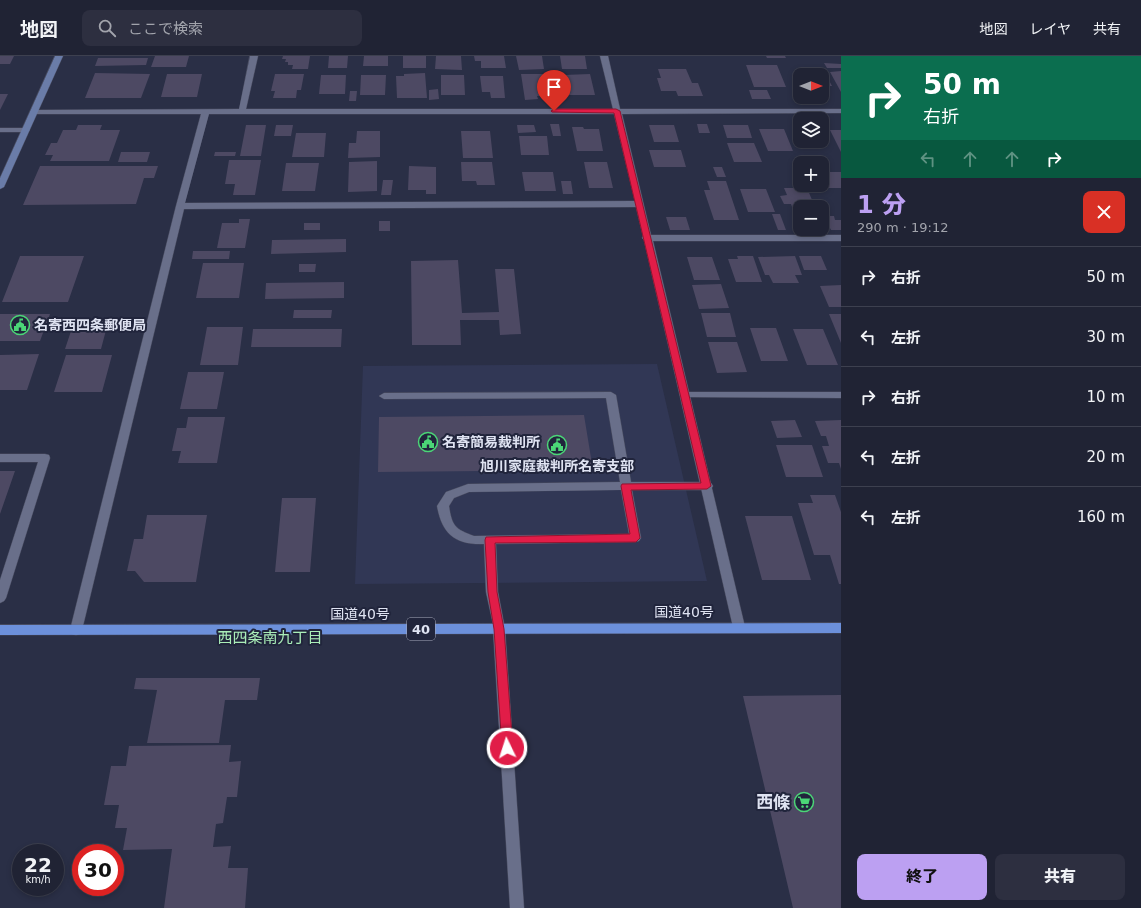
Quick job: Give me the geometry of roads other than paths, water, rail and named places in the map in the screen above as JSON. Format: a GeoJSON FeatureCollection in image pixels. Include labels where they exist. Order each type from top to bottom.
{"type":"FeatureCollection","features":[{"type":"Feature","properties":{"kind":"highway","name":"国道40号"},"geometry":{"type":"LineString","coordinates":[[0,630],[739,627],[841,628]]}},
{"type":"Feature","properties":{"kind":"main road"},"geometry":{"type":"LineString","coordinates":[[0,187],[59,56]]}},
{"type":"Feature","properties":{"kind":"street"},"geometry":{"type":"LineString","coordinates":[[242,111],[254,56]]}},
{"type":"Feature","properties":{"kind":"street"},"geometry":{"type":"LineString","coordinates":[[604,56],[646,238],[707,486],[739,627]]}},
{"type":"Feature","properties":{"kind":"street"},"geometry":{"type":"LineString","coordinates":[[76,630],[180,206],[206,111]]}},
{"type":"Feature","properties":{"kind":"street"},"geometry":{"type":"LineString","coordinates":[[34,112],[841,111]]}},
{"type":"Feature","properties":{"kind":"street"},"geometry":{"type":"LineString","coordinates":[[0,130],[26,130]]}},
{"type":"Feature","properties":{"kind":"street"},"geometry":{"type":"LineString","coordinates":[[180,206],[638,204]]}},
{"type":"Feature","properties":{"kind":"street"},"geometry":{"type":"LineString","coordinates":[[646,238],[841,238]]}},
{"type":"Feature","properties":{"kind":"street"},"geometry":{"type":"LineString","coordinates":[[384,396],[611,395],[626,486],[636,538],[474,540],[454,533],[445,523],[443,506],[450,495],[468,488],[626,486],[707,486]]}},
{"type":"Feature","properties":{"kind":"street"},"geometry":{"type":"LineString","coordinates":[[685,395],[841,395]]}},
{"type":"Feature","properties":{"kind":"street"},"geometry":{"type":"LineString","coordinates":[[0,458],[45,458],[0,598]]}},
{"type":"Feature","properties":{"kind":"street"},"geometry":{"type":"LineString","coordinates":[[490,540],[492,592],[499,629],[517,908]]}},
{"type":"Feature","properties":{"kind":"place","name":"名寄西四条郵便局"},"geometry":{"type":"Point","coordinates":[20,325]}},
{"type":"Feature","properties":{"kind":"place","name":"名寄簡易裁判所"},"geometry":{"type":"Point","coordinates":[428,442]}},
{"type":"Feature","properties":{"kind":"place","name":"旭川家庭裁判所名寄支部"},"geometry":{"type":"Point","coordinates":[557,445]}},
{"type":"Feature","properties":{"kind":"place","name":"西條"},"geometry":{"type":"Point","coordinates":[804,802]}},
{"type":"Feature","properties":{"kind":"district","name":"西四条南九丁目"},"geometry":{"type":"Point","coordinates":[270,638]}}]}
